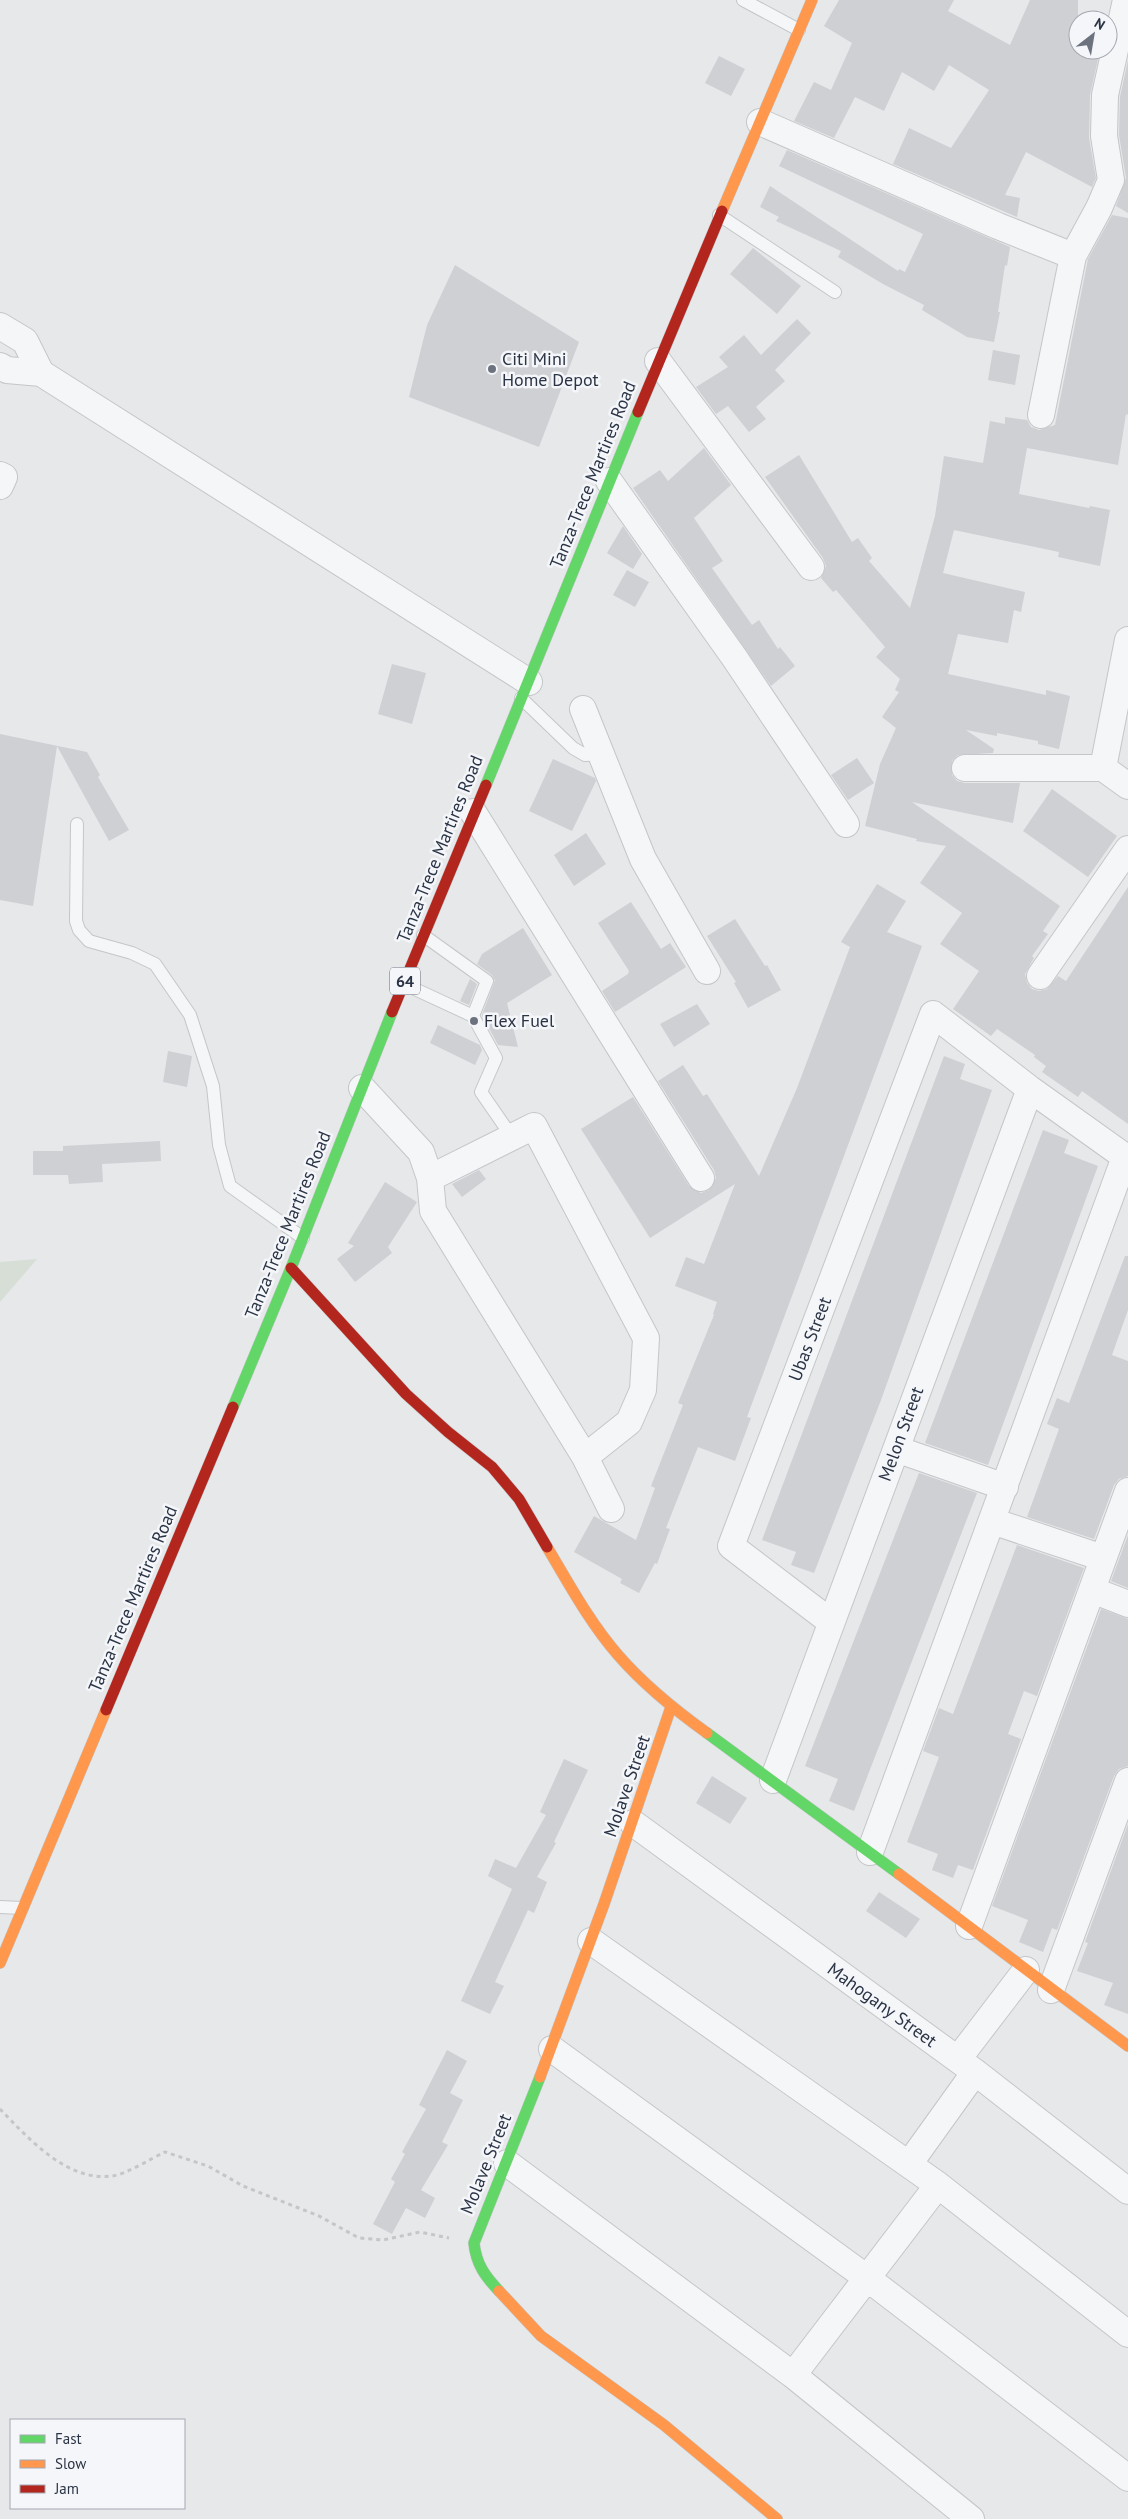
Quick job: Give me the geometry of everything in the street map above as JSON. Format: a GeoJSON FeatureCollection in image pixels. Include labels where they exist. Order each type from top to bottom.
{"type":"FeatureCollection","features":[{"type":"Feature","properties":{"kind":"street","name":"Tanza-Trece Martires Road"},"geometry":{"type":"LineString","coordinates":[[0,1963],[291,1268],[423,935],[525,690],[658,361],[812,0]]}},
{"type":"Feature","properties":{"kind":"street"},"geometry":{"type":"LineString","coordinates":[[1040,415],[1073,256],[1099,208],[1111,180],[1104,136],[1105,95],[1126,0]]}},
{"type":"Feature","properties":{"kind":"street"},"geometry":{"type":"LineString","coordinates":[[760,122],[992,224],[1073,256]]}},
{"type":"Feature","properties":{"kind":"street"},"geometry":{"type":"LineString","coordinates":[[0,326],[25,341],[41,373]]}},
{"type":"Feature","properties":{"kind":"street"},"geometry":{"type":"LineString","coordinates":[[658,361],[811,567]]}},
{"type":"Feature","properties":{"kind":"street"},"geometry":{"type":"LineString","coordinates":[[0,366],[6,370],[41,373],[525,690]]}},
{"type":"Feature","properties":{"kind":"street"},"geometry":{"type":"LineString","coordinates":[[0,474],[4,477],[0,486]]}},
{"type":"Feature","properties":{"kind":"street"},"geometry":{"type":"LineString","coordinates":[[609,481],[734,657],[846,824]]}},
{"type":"Feature","properties":{"kind":"street"},"geometry":{"type":"LineString","coordinates":[[1102,768],[1122,706],[1128,640]]}},
{"type":"Feature","properties":{"kind":"street"},"geometry":{"type":"LineString","coordinates":[[582,709],[602,754],[643,859],[706,971]]}},
{"type":"Feature","properties":{"kind":"street"},"geometry":{"type":"LineString","coordinates":[[965,768],[1102,768],[1128,786]]}},
{"type":"Feature","properties":{"kind":"street"},"geometry":{"type":"LineString","coordinates":[[474,812],[701,1178]]}},
{"type":"Feature","properties":{"kind":"street"},"geometry":{"type":"LineString","coordinates":[[1040,976],[1128,849]]}},
{"type":"Feature","properties":{"kind":"street","name":"Ubas Street"},"geometry":{"type":"LineString","coordinates":[[832,1622],[731,1546],[933,1014],[1030,1089]]}},
{"type":"Feature","properties":{"kind":"street"},"geometry":{"type":"LineString","coordinates":[[362,1088],[421,1152],[430,1178],[433,1211],[585,1457],[611,1509]]}},
{"type":"Feature","properties":{"kind":"street"},"geometry":{"type":"LineString","coordinates":[[870,1852],[1127,1158],[1030,1089]]}},
{"type":"Feature","properties":{"kind":"street","name":"Melon Street"},"geometry":{"type":"LineString","coordinates":[[773,1780],[1030,1089]]}},
{"type":"Feature","properties":{"kind":"street"},"geometry":{"type":"LineString","coordinates":[[430,1178],[534,1126],[646,1338],[643,1390],[629,1422],[585,1457]]}},
{"type":"Feature","properties":{"kind":"street"},"geometry":{"type":"LineString","coordinates":[[291,1268],[406,1394],[448,1432],[492,1467],[519,1499],[577,1598],[618,1655],[672,1707],[870,1852],[1051,1990],[1128,2046]]}},
{"type":"Feature","properties":{"kind":"street"},"geometry":{"type":"LineString","coordinates":[[896,1449],[1005,1487]]}},
{"type":"Feature","properties":{"kind":"street"},"geometry":{"type":"LineString","coordinates":[[969,1926],[1128,1490]]}},
{"type":"Feature","properties":{"kind":"street"},"geometry":{"type":"LineString","coordinates":[[992,1521],[1103,1558]]}},
{"type":"Feature","properties":{"kind":"street"},"geometry":{"type":"LineString","coordinates":[[1092,1590],[1128,1604]]}},
{"type":"Feature","properties":{"kind":"street","name":"Molave Street"},"geometry":{"type":"LineString","coordinates":[[672,1707],[633,1823],[552,2048],[474,2243],[476,2260],[485,2276],[542,2336],[664,2425],[777,2519]]}},
{"type":"Feature","properties":{"kind":"street"},"geometry":{"type":"LineString","coordinates":[[1051,1990],[1128,1782]]}},
{"type":"Feature","properties":{"kind":"street","name":"Mahogany Street"},"geometry":{"type":"LineString","coordinates":[[633,1823],[966,2066],[1128,2191]]}},
{"type":"Feature","properties":{"kind":"street"},"geometry":{"type":"LineString","coordinates":[[591,1941],[938,2185],[1128,2334]]}},
{"type":"Feature","properties":{"kind":"street"},"geometry":{"type":"LineString","coordinates":[[909,2164],[966,2066],[1026,1970]]}},
{"type":"Feature","properties":{"kind":"street"},"geometry":{"type":"LineString","coordinates":[[552,2048],[867,2278],[1128,2478]]}},
{"type":"Feature","properties":{"kind":"street"},"geometry":{"type":"LineString","coordinates":[[507,2163],[793,2375],[970,2519]]}},
{"type":"Feature","properties":{"kind":"street"},"geometry":{"type":"LineString","coordinates":[[793,2375],[938,2185]]}},
{"type":"Feature","properties":{"kind":"lane"},"geometry":{"type":"LineString","coordinates":[[743,0],[800,30]]}},
{"type":"Feature","properties":{"kind":"lane"},"geometry":{"type":"LineString","coordinates":[[719,215],[834,292]]}},
{"type":"Feature","properties":{"kind":"lane"},"geometry":{"type":"LineString","coordinates":[[525,690],[573,748],[585,755],[602,754]]}},
{"type":"Feature","properties":{"kind":"lane"},"geometry":{"type":"LineString","coordinates":[[77,824],[76,921],[79,930],[89,941],[132,952],[156,964],[190,1015],[212,1086],[219,1145],[230,1186],[303,1238]]}},
{"type":"Feature","properties":{"kind":"lane"},"geometry":{"type":"LineString","coordinates":[[423,935],[487,981],[474,1016]]}},
{"type":"Feature","properties":{"kind":"lane"},"geometry":{"type":"LineString","coordinates":[[404,984],[474,1016],[496,1058],[481,1092],[512,1137]]}},
{"type":"Feature","properties":{"kind":"lane"},"geometry":{"type":"LineString","coordinates":[[0,1907],[22,1908]]}},
{"type":"Feature","properties":{"kind":"path"},"geometry":{"type":"LineString","coordinates":[[0,2109],[34,2144],[68,2166],[88,2175],[113,2176],[165,2152],[208,2166],[243,2186],[319,2216],[359,2238],[383,2240],[420,2232],[474,2243]]}},
{"type":"Feature","properties":{"kind":"shaded area"},"geometry":{"type":"Polygon","coordinates":[[[37,1259],[0,1302],[0,1262],[37,1259]]]}},
{"type":"Feature","properties":{"kind":"building"},"geometry":{"type":"Polygon","coordinates":[[[839,0],[954,0],[948,11],[1010,45],[1030,0],[1078,0],[1078,10],[1068,10],[1068,60],[1098,60],[1090,95],[1089,138],[1096,178],[1092,187],[1026,152],[1005,195],[1020,198],[1017,217],[893,164],[909,128],[951,148],[989,90],[949,65],[934,91],[902,72],[884,111],[855,97],[834,138],[794,121],[814,82],[831,90],[852,43],[824,26],[839,0]]]}},
{"type":"Feature","properties":{"kind":"building"},"geometry":{"type":"Polygon","coordinates":[[[719,56],[745,69],[731,96],[705,83],[719,56]]]}},
{"type":"Feature","properties":{"kind":"building"},"geometry":{"type":"Polygon","coordinates":[[[1128,60],[1128,213],[1116,206],[1126,178],[1119,135],[1120,97],[1128,60]]]}},
{"type":"Feature","properties":{"kind":"building"},"geometry":{"type":"Polygon","coordinates":[[[787,150],[1010,247],[1007,266],[1005,265],[998,312],[1000,312],[994,342],[967,337],[922,310],[924,305],[883,284],[838,257],[841,251],[776,221],[779,217],[760,207],[770,186],[898,271],[899,269],[905,272],[923,234],[779,166],[787,150]]]}},
{"type":"Feature","properties":{"kind":"building"},"geometry":{"type":"Polygon","coordinates":[[[1112,215],[1128,218],[1128,415],[1126,414],[1118,465],[1027,448],[1019,494],[1089,508],[1090,506],[1110,510],[1100,566],[1058,557],[1059,552],[954,530],[943,573],[1025,592],[1021,612],[1014,610],[1008,643],[958,634],[948,674],[1046,695],[1046,690],[1070,696],[1059,749],[1038,744],[1038,741],[997,733],[997,736],[966,730],[994,749],[993,753],[958,755],[952,761],[952,775],[957,781],[965,783],[1020,783],[1013,823],[912,802],[1060,906],[1043,931],[1048,934],[1032,956],[1034,958],[1025,974],[1027,983],[1032,989],[1039,991],[1047,989],[1058,976],[1066,981],[1128,887],[1128,1124],[1082,1091],[1078,1097],[1042,1072],[1046,1066],[1034,1057],[1035,1055],[997,1029],[991,1036],[953,1009],[979,971],[940,944],[962,913],[920,883],[946,846],[916,841],[917,839],[865,826],[880,764],[896,728],[882,717],[899,692],[895,690],[900,679],[876,657],[885,647],[836,590],[833,592],[821,578],[826,566],[823,558],[765,477],[799,455],[852,542],[858,538],[872,558],[869,561],[910,608],[935,516],[944,456],[983,463],[990,421],[1005,424],[1005,417],[1027,420],[1031,427],[1039,430],[1055,425],[1088,259],[1112,215]]]}},
{"type":"Feature","properties":{"kind":"building"},"geometry":{"type":"Polygon","coordinates":[[[753,248],[801,286],[777,314],[730,274],[753,248]]]}},
{"type":"Feature","properties":{"kind":"building","name":"Citi Mini Home Depot"},"geometry":{"type":"Polygon","coordinates":[[[455,265],[579,342],[539,447],[409,397],[427,325],[455,265]]]}},
{"type":"Feature","properties":{"kind":"building"},"geometry":{"type":"Polygon","coordinates":[[[797,319],[811,333],[775,370],[785,381],[756,407],[766,419],[749,432],[728,406],[716,414],[696,387],[728,367],[719,357],[744,335],[761,355],[797,319]]]}},
{"type":"Feature","properties":{"kind":"building"},"geometry":{"type":"Polygon","coordinates":[[[993,350],[1020,355],[1015,385],[988,380],[993,350]]]}},
{"type":"Feature","properties":{"kind":"building"},"geometry":{"type":"Polygon","coordinates":[[[704,448],[731,485],[694,518],[723,561],[712,568],[752,625],[759,620],[778,649],[780,647],[795,666],[771,686],[633,488],[660,470],[668,481],[704,448]]]}},
{"type":"Feature","properties":{"kind":"building"},"geometry":{"type":"Polygon","coordinates":[[[623,526],[642,554],[633,569],[607,553],[623,526]]]}},
{"type":"Feature","properties":{"kind":"building"},"geometry":{"type":"Polygon","coordinates":[[[627,570],[649,582],[635,607],[613,595],[627,570]]]}},
{"type":"Feature","properties":{"kind":"building"},"geometry":{"type":"Polygon","coordinates":[[[392,664],[426,673],[412,724],[378,714],[392,664]]]}},
{"type":"Feature","properties":{"kind":"building"},"geometry":{"type":"Polygon","coordinates":[[[0,734],[87,752],[100,775],[98,777],[129,830],[109,841],[57,746],[33,906],[0,900],[0,734]]]}},
{"type":"Feature","properties":{"kind":"building"},"geometry":{"type":"Polygon","coordinates":[[[857,758],[874,783],[848,800],[831,775],[857,758]]]}},
{"type":"Feature","properties":{"kind":"building"},"geometry":{"type":"Polygon","coordinates":[[[553,759],[595,778],[596,781],[572,831],[529,811],[553,759]]]}},
{"type":"Feature","properties":{"kind":"building"},"geometry":{"type":"Polygon","coordinates":[[[1052,789],[1117,836],[1088,877],[1023,831],[1052,789]]]}},
{"type":"Feature","properties":{"kind":"building"},"geometry":{"type":"Polygon","coordinates":[[[586,833],[606,864],[574,886],[554,855],[586,833]]]}},
{"type":"Feature","properties":{"kind":"building"},"geometry":{"type":"Polygon","coordinates":[[[877,884],[906,901],[887,932],[922,946],[747,1417],[751,1418],[735,1461],[698,1447],[666,1528],[670,1529],[657,1564],[655,1563],[639,1593],[620,1583],[622,1579],[574,1552],[594,1516],[636,1540],[655,1488],[651,1486],[683,1405],[678,1403],[714,1315],[717,1302],[675,1286],[686,1257],[704,1264],[735,1184],[650,1238],[581,1129],[633,1097],[689,1186],[701,1193],[709,1190],[716,1178],[714,1170],[658,1081],[683,1065],[703,1096],[707,1094],[759,1176],[797,1088],[850,947],[841,942],[877,884]]]}},
{"type":"Feature","properties":{"kind":"building"},"geometry":{"type":"Polygon","coordinates":[[[631,902],[661,949],[670,943],[686,967],[615,1012],[602,991],[628,974],[629,971],[598,923],[631,902]]]}},
{"type":"Feature","properties":{"kind":"building"},"geometry":{"type":"Polygon","coordinates":[[[735,919],[765,966],[767,965],[781,990],[748,1008],[734,983],[736,982],[707,936],[735,919]]]}},
{"type":"Feature","properties":{"kind":"building"},"geometry":{"type":"Polygon","coordinates":[[[523,928],[552,975],[507,1003],[518,1047],[498,1045],[482,1015],[495,980],[492,975],[477,964],[482,954],[523,928]]]}},
{"type":"Feature","properties":{"kind":"building"},"geometry":{"type":"Polygon","coordinates":[[[470,979],[477,984],[469,1005],[460,1001],[470,979]]]}},
{"type":"Feature","properties":{"kind":"building"},"geometry":{"type":"Polygon","coordinates":[[[697,1004],[710,1024],[674,1047],[660,1024],[697,1004]]]}},
{"type":"Feature","properties":{"kind":"building"},"geometry":{"type":"Polygon","coordinates":[[[438,1025],[480,1045],[482,1050],[475,1065],[430,1043],[438,1025]]]}},
{"type":"Feature","properties":{"kind":"building"},"geometry":{"type":"Polygon","coordinates":[[[168,1051],[192,1056],[187,1087],[163,1082],[168,1051]]]}},
{"type":"Feature","properties":{"kind":"building"},"geometry":{"type":"Polygon","coordinates":[[[944,1056],[965,1064],[960,1079],[992,1090],[881,1400],[814,1573],[791,1565],[796,1552],[762,1540],[944,1056]]]}},
{"type":"Feature","properties":{"kind":"building"},"geometry":{"type":"Polygon","coordinates":[[[1043,1130],[1069,1140],[1064,1153],[1098,1166],[988,1465],[925,1443],[1043,1130]]]}},
{"type":"Feature","properties":{"kind":"building"},"geometry":{"type":"Polygon","coordinates":[[[160,1141],[161,1161],[102,1164],[103,1182],[69,1184],[68,1175],[33,1175],[33,1151],[63,1151],[63,1146],[160,1141]]]}},
{"type":"Feature","properties":{"kind":"building"},"geometry":{"type":"Polygon","coordinates":[[[479,1170],[486,1179],[462,1197],[452,1184],[479,1170]]]}},
{"type":"Feature","properties":{"kind":"building"},"geometry":{"type":"Polygon","coordinates":[[[385,1182],[417,1202],[388,1247],[392,1253],[355,1282],[337,1259],[354,1246],[348,1243],[385,1182]]]}},
{"type":"Feature","properties":{"kind":"building"},"geometry":{"type":"Polygon","coordinates":[[[1125,1256],[1128,1256],[1128,1310],[1112,1355],[1128,1361],[1128,1476],[1119,1479],[1114,1485],[1094,1539],[1027,1517],[1059,1429],[1047,1424],[1057,1398],[1069,1403],[1125,1256]]]}},
{"type":"Feature","properties":{"kind":"building"},"geometry":{"type":"Polygon","coordinates":[[[919,1473],[977,1493],[854,1811],[829,1801],[838,1779],[805,1766],[919,1473]]]}},
{"type":"Feature","properties":{"kind":"building"},"geometry":{"type":"Polygon","coordinates":[[[1128,1535],[1128,1588],[1111,1581],[1128,1535]]]}},
{"type":"Feature","properties":{"kind":"building"},"geometry":{"type":"Polygon","coordinates":[[[1017,1545],[1084,1568],[1037,1696],[1024,1691],[1008,1734],[1021,1739],[973,1870],[958,1865],[953,1878],[932,1870],[938,1854],[907,1842],[939,1757],[923,1751],[939,1708],[953,1714],[1017,1545]]]}},
{"type":"Feature","properties":{"kind":"building"},"geometry":{"type":"Polygon","coordinates":[[[1101,1609],[1128,1619],[1128,1766],[1119,1769],[1114,1776],[1057,1930],[1052,1928],[1043,1952],[1019,1942],[1028,1920],[992,1906],[1101,1609]]]}},
{"type":"Feature","properties":{"kind":"building"},"geometry":{"type":"Polygon","coordinates":[[[564,1759],[588,1770],[554,1842],[556,1843],[537,1877],[547,1882],[534,1913],[528,1910],[495,1982],[504,1986],[490,2014],[461,2001],[512,1889],[488,1876],[495,1859],[516,1868],[546,1815],[540,1812],[564,1759]]]}},
{"type":"Feature","properties":{"kind":"building"},"geometry":{"type":"Polygon","coordinates":[[[712,1776],[747,1798],[730,1824],[696,1803],[712,1776]]]}},
{"type":"Feature","properties":{"kind":"building"},"geometry":{"type":"Polygon","coordinates":[[[1128,1824],[1128,2014],[1104,2005],[1113,1983],[1077,1971],[1088,1943],[1085,1942],[1128,1824]]]}},
{"type":"Feature","properties":{"kind":"building"},"geometry":{"type":"Polygon","coordinates":[[[879,1892],[920,1919],[906,1938],[866,1911],[879,1892]]]}},
{"type":"Feature","properties":{"kind":"building"},"geometry":{"type":"Polygon","coordinates":[[[447,2050],[467,2061],[450,2093],[463,2100],[442,2142],[448,2145],[421,2190],[435,2198],[425,2218],[406,2208],[392,2234],[373,2224],[395,2182],[391,2179],[405,2154],[402,2152],[426,2109],[419,2105],[447,2050]]]}},
{"type":"Feature","properties":{"kind":"traffic: fast"},"geometry":{"type":"LineString","coordinates":[[486,785],[638,412]]}},
{"type":"Feature","properties":{"kind":"traffic: fast"},"geometry":{"type":"LineString","coordinates":[[233,1407],[291,1268],[392,1012]]}},
{"type":"Feature","properties":{"kind":"traffic: fast"},"geometry":{"type":"LineString","coordinates":[[707,1733],[899,1874]]}},
{"type":"Feature","properties":{"kind":"traffic: fast"},"geometry":{"type":"LineString","coordinates":[[499,2291],[482,2269],[474,2243],[540,2077]]}},
{"type":"Feature","properties":{"kind":"traffic: slow"},"geometry":{"type":"LineString","coordinates":[[722,211],[812,0]]}},
{"type":"Feature","properties":{"kind":"traffic: slow"},"geometry":{"type":"LineString","coordinates":[[547,1547],[589,1617],[618,1655],[660,1697],[707,1733]]}},
{"type":"Feature","properties":{"kind":"traffic: slow"},"geometry":{"type":"LineString","coordinates":[[540,2077],[604,1904],[671,1707]]}},
{"type":"Feature","properties":{"kind":"traffic: slow"},"geometry":{"type":"LineString","coordinates":[[0,1963],[106,1710]]}},
{"type":"Feature","properties":{"kind":"traffic: slow"},"geometry":{"type":"LineString","coordinates":[[899,1874],[1128,2046]]}},
{"type":"Feature","properties":{"kind":"traffic: slow"},"geometry":{"type":"LineString","coordinates":[[499,2291],[541,2336],[664,2425],[777,2519]]}},
{"type":"Feature","properties":{"kind":"traffic: jam"},"geometry":{"type":"LineString","coordinates":[[638,412],[722,211]]}},
{"type":"Feature","properties":{"kind":"traffic: jam"},"geometry":{"type":"LineString","coordinates":[[392,1012],[486,785]]}},
{"type":"Feature","properties":{"kind":"traffic: jam"},"geometry":{"type":"LineString","coordinates":[[291,1268],[406,1394],[448,1432],[492,1467],[519,1499],[547,1547]]}},
{"type":"Feature","properties":{"kind":"traffic: jam"},"geometry":{"type":"LineString","coordinates":[[106,1710],[233,1407]]}},
{"type":"Feature","properties":{"kind":"place","name":"Citi Mini Home Depot"},"geometry":{"type":"Point","coordinates":[492,369]}},
{"type":"Feature","properties":{"kind":"place","name":"Flex Fuel"},"geometry":{"type":"Point","coordinates":[474,1021]}}]}
